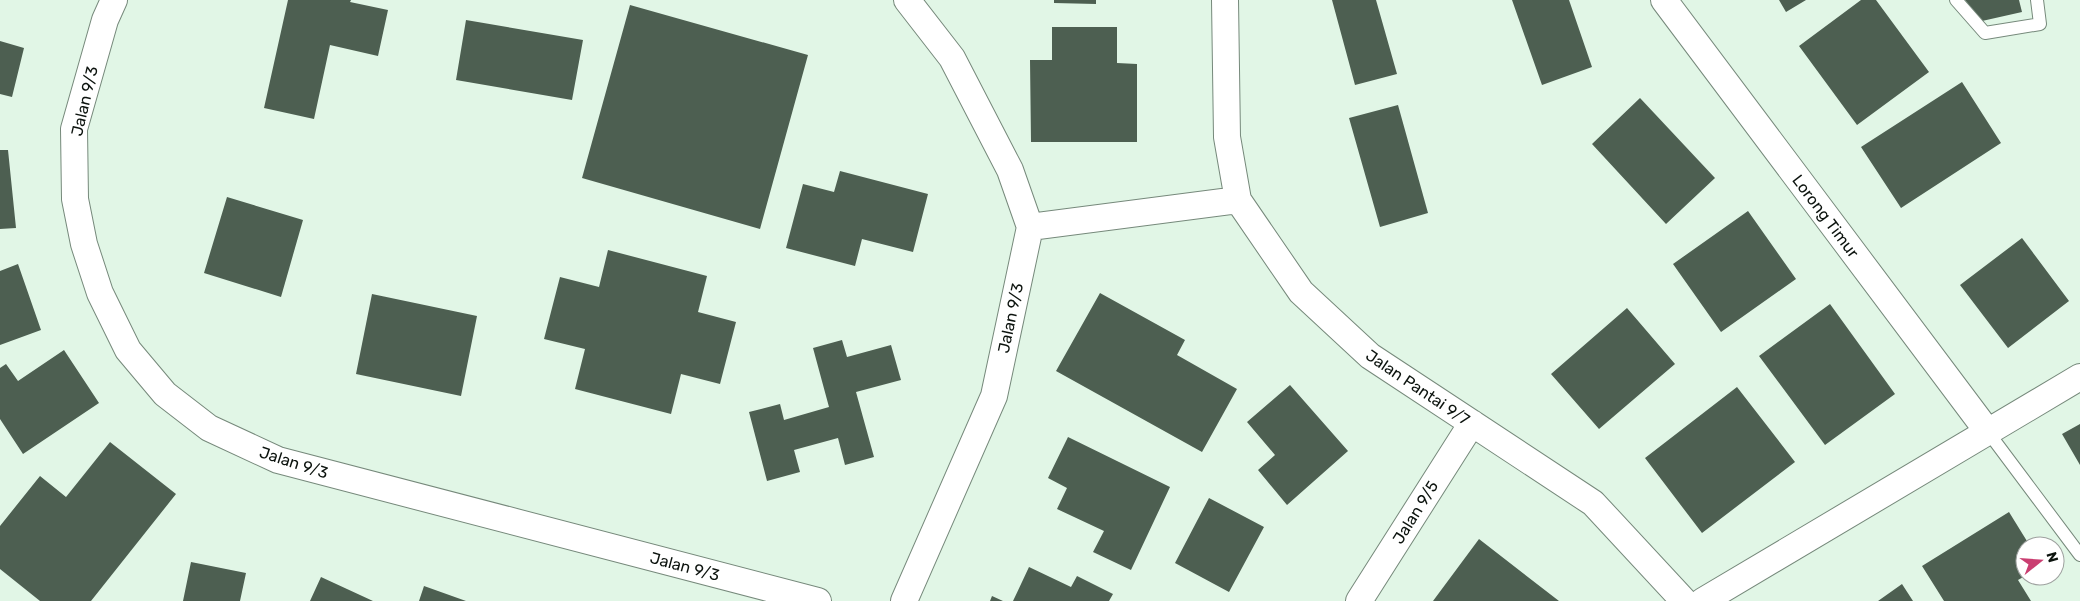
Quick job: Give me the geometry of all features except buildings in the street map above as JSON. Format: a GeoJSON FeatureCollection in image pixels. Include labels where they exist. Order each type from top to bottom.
{"type":"FeatureCollection","features":[{"type":"Feature","properties":{"kind":"street","name":"Jalan 9/3"},"geometry":{"type":"LineString","coordinates":[[114,0],[105,20],[74,129],[75,199],[84,244],[100,293],[128,350],[165,394],[209,428],[278,460],[818,601]]}},
{"type":"Feature","properties":{"kind":"street"},"geometry":{"type":"LineString","coordinates":[[907,0],[952,58],[1010,170],[1030,227],[1238,200]]}},
{"type":"Feature","properties":{"kind":"street","name":"Jalan Pantai 9/7"},"geometry":{"type":"LineString","coordinates":[[1225,0],[1226,137],[1238,200],[1301,292],[1370,356],[1593,503],[1684,601]]}},
{"type":"Feature","properties":{"kind":"street","name":"Lorong Timur"},"geometry":{"type":"LineString","coordinates":[[1664,0],[1988,432]]}},
{"type":"Feature","properties":{"kind":"street","name":"Jalan 9/3"},"geometry":{"type":"LineString","coordinates":[[904,601],[994,396],[1030,227]]}},
{"type":"Feature","properties":{"kind":"street"},"geometry":{"type":"LineString","coordinates":[[1702,601],[2080,377]]}},
{"type":"Feature","properties":{"kind":"street","name":"Jalan 9/5"},"geometry":{"type":"LineString","coordinates":[[1359,601],[1472,423]]}},
{"type":"Feature","properties":{"kind":"lane"},"geometry":{"type":"LineString","coordinates":[[1956,0],[1985,33],[2040,24],[2036,0]]}},
{"type":"Feature","properties":{"kind":"lane"},"geometry":{"type":"LineString","coordinates":[[1988,432],[2080,555]]}}]}
